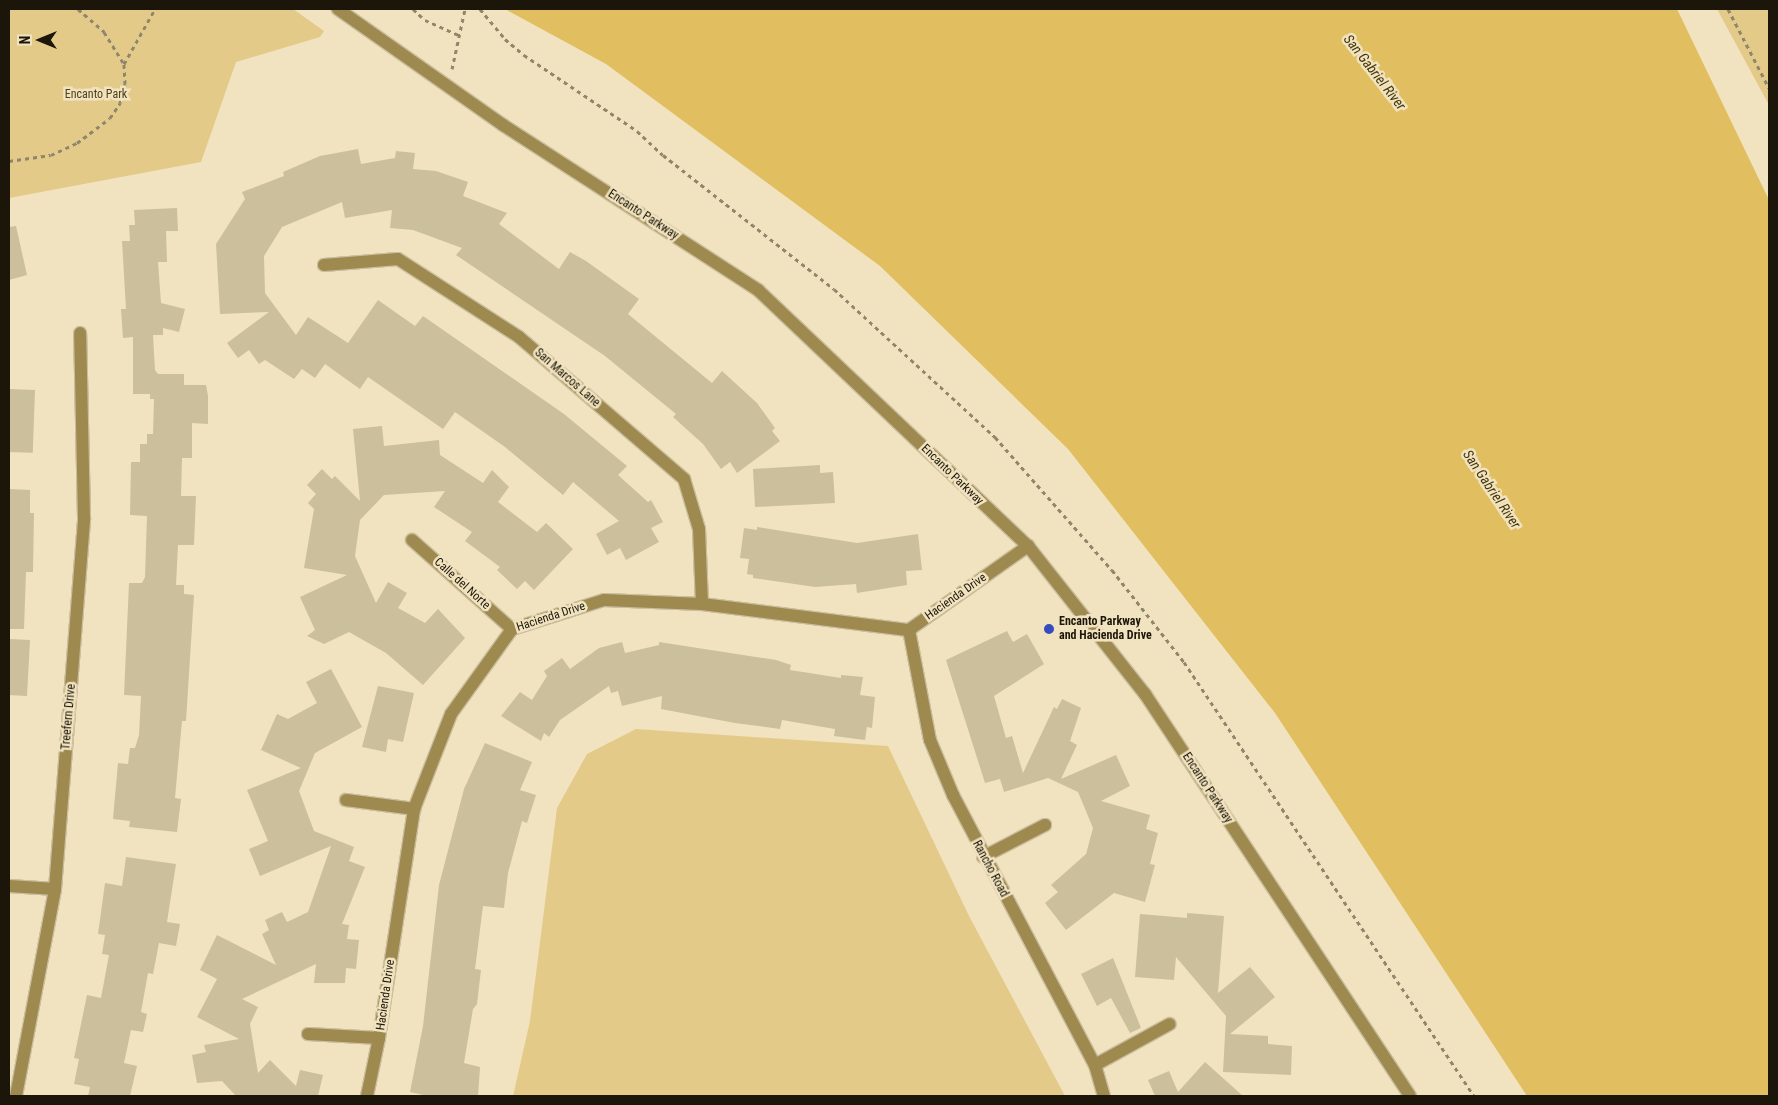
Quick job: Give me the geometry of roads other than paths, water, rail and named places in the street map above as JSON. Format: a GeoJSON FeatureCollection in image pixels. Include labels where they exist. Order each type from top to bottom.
{"type":"FeatureCollection","features":[{"type":"Feature","properties":{"kind":"street","name":"Encanto Parkway"},"geometry":{"type":"LineString","coordinates":[[338,9],[448,87],[758,290],[1028,546],[1145,694],[1410,1096]]}},
{"type":"Feature","properties":{"kind":"street","name":"San Marcos Lane"},"geometry":{"type":"LineString","coordinates":[[324,265],[398,259],[519,337],[684,479],[699,529],[702,604]]}},
{"type":"Feature","properties":{"kind":"street","name":"Treefern Drive"},"geometry":{"type":"LineString","coordinates":[[16,1096],[55,889],[84,518],[80,333]]}},
{"type":"Feature","properties":{"kind":"street","name":"Calle del Norte"},"geometry":{"type":"LineString","coordinates":[[412,540],[512,629]]}},
{"type":"Feature","properties":{"kind":"street","name":"Hacienda Drive"},"geometry":{"type":"LineString","coordinates":[[367,1096],[380,1038],[414,809],[451,714],[512,629],[604,600],[702,604],[909,630],[1028,546]]}},
{"type":"Feature","properties":{"kind":"street","name":"Rancho Road"},"geometry":{"type":"LineString","coordinates":[[909,630],[930,740],[983,857],[1095,1065],[1104,1096]]}},
{"type":"Feature","properties":{"kind":"street"},"geometry":{"type":"LineString","coordinates":[[346,800],[414,809]]}},
{"type":"Feature","properties":{"kind":"street"},"geometry":{"type":"LineString","coordinates":[[983,857],[1045,826]]}},
{"type":"Feature","properties":{"kind":"street"},"geometry":{"type":"LineString","coordinates":[[9,886],[55,889]]}},
{"type":"Feature","properties":{"kind":"street"},"geometry":{"type":"LineString","coordinates":[[1095,1065],[1170,1024]]}},
{"type":"Feature","properties":{"kind":"street"},"geometry":{"type":"LineString","coordinates":[[308,1034],[380,1038]]}},
{"type":"Feature","properties":{"kind":"water","name":"San Gabriel River"},"geometry":{"type":"Polygon","coordinates":[[[505,9],[1677,9],[1769,200],[1769,1096],[1527,1096],[1275,713],[1068,449],[880,266],[606,64],[505,9]]]}},
{"type":"Feature","properties":{"kind":"place","name":"Encanto Parkway and Hacienda Drive"},"geometry":{"type":"Point","coordinates":[1049,629]}},
{"type":"Feature","properties":{"kind":"park label","name":"Encanto Park"},"geometry":{"type":"Point","coordinates":[96,95]}}]}
